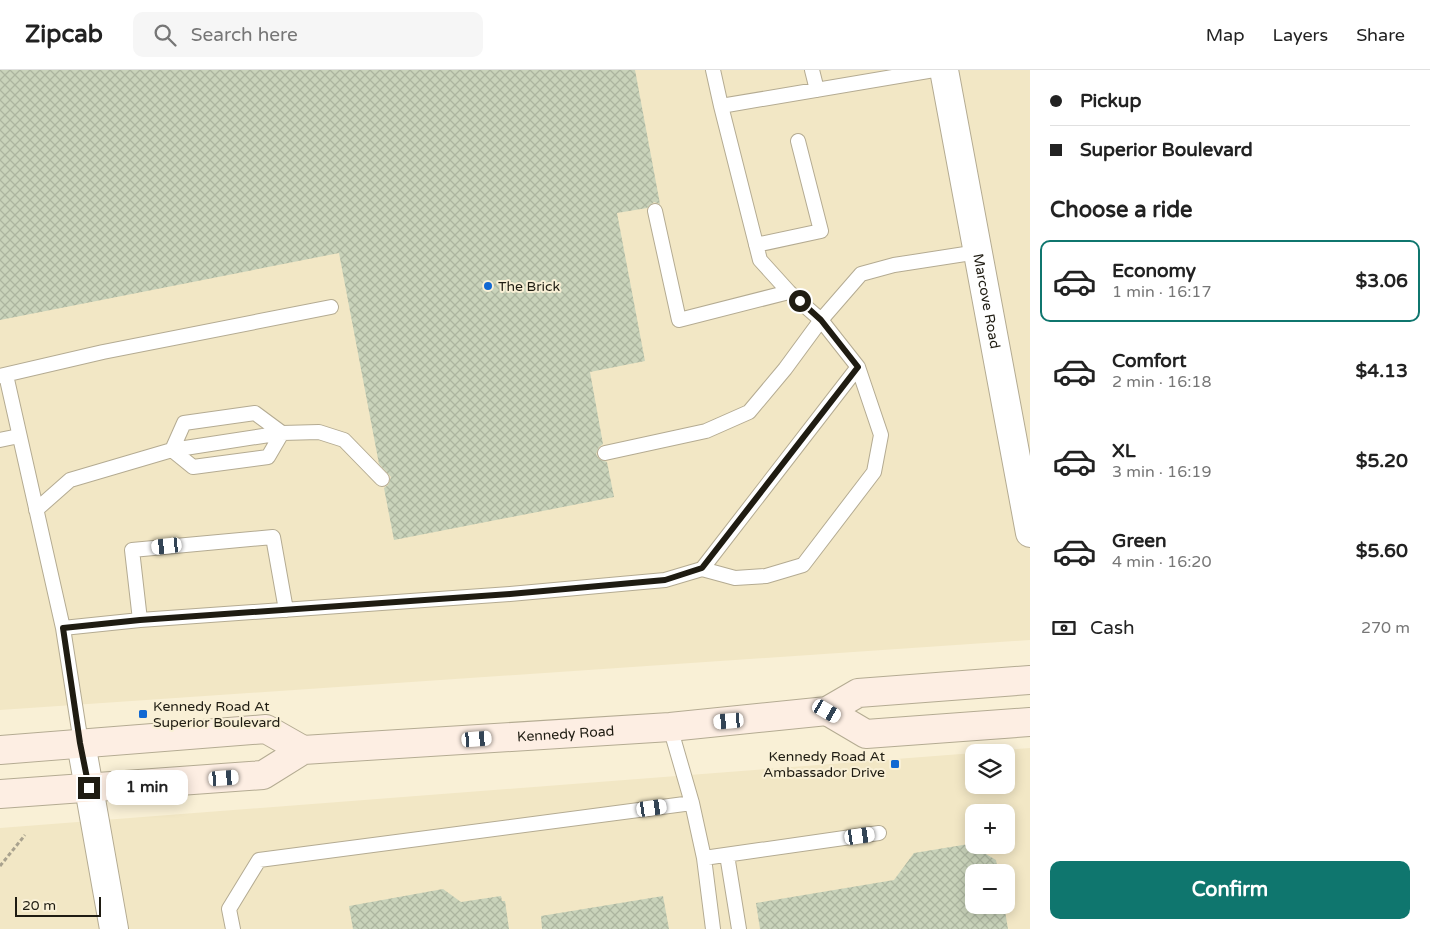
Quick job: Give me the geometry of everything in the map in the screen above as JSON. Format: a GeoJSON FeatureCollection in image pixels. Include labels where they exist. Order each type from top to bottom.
{"type":"FeatureCollection","features":[{"type":"Feature","properties":{"kind":"main road","name":"Kennedy Road"},"geometry":{"type":"LineString","coordinates":[[0,794],[263,775],[303,750],[670,726],[827,711],[858,693],[1030,680]]}},
{"type":"Feature","properties":{"kind":"main road"},"geometry":{"type":"LineString","coordinates":[[827,711],[866,734],[1030,722]]}},
{"type":"Feature","properties":{"kind":"main road"},"geometry":{"type":"LineString","coordinates":[[0,750],[266,729],[303,750]]}},
{"type":"Feature","properties":{"kind":"street","name":"Marcove Road"},"geometry":{"type":"LineString","coordinates":[[944,70],[1030,533]]}},
{"type":"Feature","properties":{"kind":"street"},"geometry":{"type":"LineString","coordinates":[[80,743],[114,929]]}},
{"type":"Feature","properties":{"kind":"lane"},"geometry":{"type":"LineString","coordinates":[[702,568],[736,578],[766,576],[803,565],[874,472],[881,435],[858,367],[821,320],[789,292],[760,260],[713,70]]}},
{"type":"Feature","properties":{"kind":"lane"},"geometry":{"type":"LineString","coordinates":[[812,70],[817,90]]}},
{"type":"Feature","properties":{"kind":"lane"},"geometry":{"type":"LineString","coordinates":[[721,106],[934,70]]}},
{"type":"Feature","properties":{"kind":"lane"},"geometry":{"type":"LineString","coordinates":[[756,245],[821,231],[798,141]]}},
{"type":"Feature","properties":{"kind":"lane"},"geometry":{"type":"LineString","coordinates":[[655,211],[678,320],[789,292]]}},
{"type":"Feature","properties":{"kind":"lane"},"geometry":{"type":"LineString","coordinates":[[605,453],[706,431],[749,412],[785,369],[821,320],[861,274],[894,265],[978,252]]}},
{"type":"Feature","properties":{"kind":"lane"},"geometry":{"type":"LineString","coordinates":[[80,743],[63,628],[3,375],[103,352],[331,307]]}},
{"type":"Feature","properties":{"kind":"lane"},"geometry":{"type":"LineString","coordinates":[[63,628],[140,620],[510,594],[665,580],[702,568],[858,367]]}},
{"type":"Feature","properties":{"kind":"lane"},"geometry":{"type":"LineString","coordinates":[[172,450],[184,423],[255,413],[282,433]]}},
{"type":"Feature","properties":{"kind":"lane"},"geometry":{"type":"LineString","coordinates":[[36,510],[70,480],[172,450],[282,433],[319,432],[344,440],[382,479]]}},
{"type":"Feature","properties":{"kind":"lane"},"geometry":{"type":"LineString","coordinates":[[172,450],[193,467],[268,457],[282,433]]}},
{"type":"Feature","properties":{"kind":"lane"},"geometry":{"type":"LineString","coordinates":[[0,440],[19,436]]}},
{"type":"Feature","properties":{"kind":"lane"},"geometry":{"type":"LineString","coordinates":[[140,620],[132,550],[273,536],[286,610]]}},
{"type":"Feature","properties":{"kind":"lane"},"geometry":{"type":"LineString","coordinates":[[670,726],[692,803],[704,858],[713,929]]}},
{"type":"Feature","properties":{"kind":"lane"},"geometry":{"type":"LineString","coordinates":[[233,929],[229,909],[259,860],[692,803]]}},
{"type":"Feature","properties":{"kind":"lane"},"geometry":{"type":"LineString","coordinates":[[704,858],[879,833]]}},
{"type":"Feature","properties":{"kind":"lane"},"geometry":{"type":"LineString","coordinates":[[727,855],[739,929]]}},
{"type":"Feature","properties":{"kind":"path"},"geometry":{"type":"LineString","coordinates":[[0,866],[24,835]]}},
{"type":"Feature","properties":{"kind":"shaded area"},"geometry":{"type":"Polygon","coordinates":[[[0,70],[1030,70],[1030,640],[0,710],[0,70]]]}},
{"type":"Feature","properties":{"kind":"shaded area"},"geometry":{"type":"Polygon","coordinates":[[[1030,748],[1030,929],[0,929],[0,828],[965,754],[965,794],[1015,794],[1015,749],[1030,748]]]}},
{"type":"Feature","properties":{"kind":"building","name":"The Brick"},"geometry":{"type":"Polygon","coordinates":[[[0,70],[635,70],[660,204],[654,202],[647,208],[617,213],[645,361],[590,372],[603,444],[599,447],[596,454],[599,459],[607,462],[614,497],[394,540],[384,488],[388,485],[391,477],[379,464],[339,253],[0,320],[0,70]]]}},
{"type":"Feature","properties":{"kind":"building"},"geometry":{"type":"Polygon","coordinates":[[[965,845],[965,854],[986,854],[996,860],[997,864],[965,864],[965,914],[1006,914],[1008,929],[760,929],[756,903],[894,880],[914,853],[965,845]]]}},
{"type":"Feature","properties":{"kind":"building"},"geometry":{"type":"Polygon","coordinates":[[[443,889],[461,902],[501,896],[502,901],[505,901],[509,929],[353,929],[349,906],[443,889]]]}},
{"type":"Feature","properties":{"kind":"building"},"geometry":{"type":"Polygon","coordinates":[[[663,896],[669,929],[542,929],[541,916],[663,896]]]}},
{"type":"Feature","properties":{"kind":"place","name":"The Brick"},"geometry":{"type":"Point","coordinates":[488,286]}},
{"type":"Feature","properties":{"kind":"place","name":"Kennedy Road At Superior Boulevard"},"geometry":{"type":"Point","coordinates":[143,714]}},
{"type":"Feature","properties":{"kind":"place","name":"Kennedy Road At Ambassador Drive"},"geometry":{"type":"Point","coordinates":[895,764]}},
{"type":"Feature","properties":{"kind":"route"},"geometry":{"type":"LineString","coordinates":[[89,788],[80,743],[63,628],[140,620],[510,594],[665,580],[702,568],[858,367],[821,320],[800,301]]}}]}
